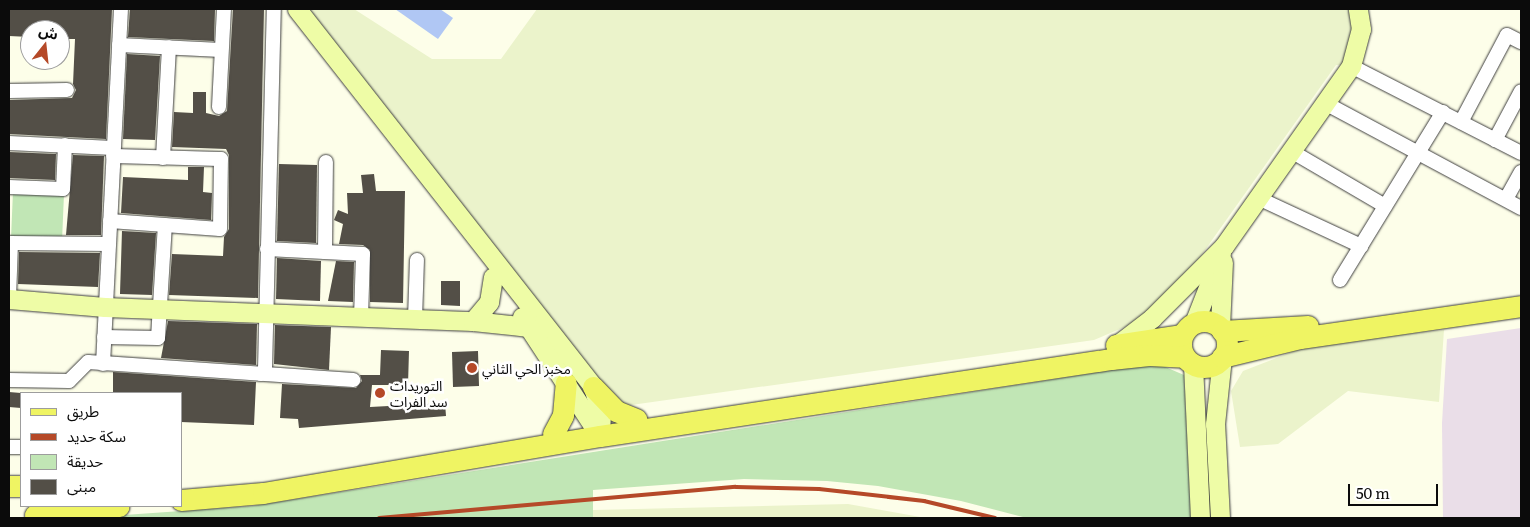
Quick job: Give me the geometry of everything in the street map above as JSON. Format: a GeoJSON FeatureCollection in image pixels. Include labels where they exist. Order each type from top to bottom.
{"type":"FeatureCollection","features":[{"type":"Feature","properties":{"kind":"main road"},"geometry":{"type":"LineString","coordinates":[[182,500],[263,493],[597,429],[636,419],[1117,344],[1188,329],[1208,321],[1221,329],[1299,327],[1521,296]]}},
{"type":"Feature","properties":{"kind":"main road"},"geometry":{"type":"LineString","coordinates":[[182,486],[264,481],[553,434],[1111,359],[1149,355],[1189,360],[1210,366],[1222,357],[1300,338],[1521,306]]}},
{"type":"Feature","properties":{"kind":"main road"},"geometry":{"type":"LineString","coordinates":[[1188,329],[1180,344],[1189,360]]}},
{"type":"Feature","properties":{"kind":"main road"},"geometry":{"type":"LineString","coordinates":[[1221,329],[1227,345],[1222,357]]}},
{"type":"Feature","properties":{"kind":"main road"},"geometry":{"type":"LineString","coordinates":[[553,434],[563,415],[566,383]]}},
{"type":"Feature","properties":{"kind":"main road"},"geometry":{"type":"LineString","coordinates":[[593,387],[612,407],[636,419]]}},
{"type":"Feature","properties":{"kind":"main road"},"geometry":{"type":"LineString","coordinates":[[35,513],[107,507]]}},
{"type":"Feature","properties":{"kind":"street"},"geometry":{"type":"LineString","coordinates":[[103,364],[121,9]]}},
{"type":"Feature","properties":{"kind":"street"},"geometry":{"type":"LineString","coordinates":[[219,107],[224,9]]}},
{"type":"Feature","properties":{"kind":"street"},"geometry":{"type":"LineString","coordinates":[[261,374],[265,369],[274,9]]}},
{"type":"Feature","properties":{"kind":"street"},"geometry":{"type":"LineString","coordinates":[[296,9],[439,194],[478,238],[536,326],[566,383],[597,429]]}},
{"type":"Feature","properties":{"kind":"street"},"geometry":{"type":"LineString","coordinates":[[1117,344],[1152,318],[1224,246],[1351,66],[1360,29],[1358,9]]}},
{"type":"Feature","properties":{"kind":"street"},"geometry":{"type":"LineString","coordinates":[[1462,122],[1507,35],[1521,42]]}},
{"type":"Feature","properties":{"kind":"street"},"geometry":{"type":"LineString","coordinates":[[119,45],[221,50]]}},
{"type":"Feature","properties":{"kind":"street"},"geometry":{"type":"LineString","coordinates":[[163,158],[169,47]]}},
{"type":"Feature","properties":{"kind":"street"},"geometry":{"type":"LineString","coordinates":[[1351,66],[1521,153]]}},
{"type":"Feature","properties":{"kind":"street"},"geometry":{"type":"LineString","coordinates":[[9,91],[67,90]]}},
{"type":"Feature","properties":{"kind":"street"},"geometry":{"type":"LineString","coordinates":[[1495,140],[1521,92]]}},
{"type":"Feature","properties":{"kind":"street"},"geometry":{"type":"LineString","coordinates":[[1325,103],[1521,208]]}},
{"type":"Feature","properties":{"kind":"street"},"geometry":{"type":"LineString","coordinates":[[1340,280],[1442,112]]}},
{"type":"Feature","properties":{"kind":"street"},"geometry":{"type":"LineString","coordinates":[[9,143],[65,146],[163,158],[221,160],[220,229],[110,221]]}},
{"type":"Feature","properties":{"kind":"street"},"geometry":{"type":"LineString","coordinates":[[9,187],[63,189],[65,146]]}},
{"type":"Feature","properties":{"kind":"street"},"geometry":{"type":"LineString","coordinates":[[1291,151],[1385,206]]}},
{"type":"Feature","properties":{"kind":"street"},"geometry":{"type":"LineString","coordinates":[[325,252],[326,162]]}},
{"type":"Feature","properties":{"kind":"street"},"geometry":{"type":"LineString","coordinates":[[1506,200],[1521,172]]}},
{"type":"Feature","properties":{"kind":"street"},"geometry":{"type":"LineString","coordinates":[[439,194],[493,277],[593,387],[599,404],[597,429]]}},
{"type":"Feature","properties":{"kind":"street"},"geometry":{"type":"LineString","coordinates":[[1258,198],[1361,246]]}},
{"type":"Feature","properties":{"kind":"street"},"geometry":{"type":"LineString","coordinates":[[104,337],[158,338],[165,225]]}},
{"type":"Feature","properties":{"kind":"street"},"geometry":{"type":"LineString","coordinates":[[108,244],[11,243],[9,299],[105,307],[473,321],[536,326]]}},
{"type":"Feature","properties":{"kind":"street"},"geometry":{"type":"LineString","coordinates":[[1188,329],[1224,246]]}},
{"type":"Feature","properties":{"kind":"street"},"geometry":{"type":"LineString","coordinates":[[1221,329],[1224,246]]}},
{"type":"Feature","properties":{"kind":"street"},"geometry":{"type":"LineString","coordinates":[[267,249],[363,254],[361,317]]}},
{"type":"Feature","properties":{"kind":"street"},"geometry":{"type":"LineString","coordinates":[[416,319],[417,260]]}},
{"type":"Feature","properties":{"kind":"street"},"geometry":{"type":"LineString","coordinates":[[473,321],[489,302],[493,277]]}},
{"type":"Feature","properties":{"kind":"street"},"geometry":{"type":"LineString","coordinates":[[1220,518],[1215,424],[1222,357]]}},
{"type":"Feature","properties":{"kind":"street"},"geometry":{"type":"LineString","coordinates":[[1189,360],[1200,518]]}},
{"type":"Feature","properties":{"kind":"street"},"geometry":{"type":"LineString","coordinates":[[9,380],[69,381],[88,362],[353,380]]}},
{"type":"Feature","properties":{"kind":"shaded area"},"geometry":{"type":"Polygon","coordinates":[[[1521,328],[1521,518],[1443,518],[1442,423],[1447,339],[1521,328]]]}},
{"type":"Feature","properties":{"kind":"green space"},"geometry":{"type":"Polygon","coordinates":[[[297,9],[354,9],[432,59],[501,59],[537,9],[1358,9],[1351,66],[1336,65],[1188,274],[1157,307],[1127,326],[1094,340],[617,407],[297,9]]]}},
{"type":"Feature","properties":{"kind":"green space"},"geometry":{"type":"Polygon","coordinates":[[[13,191],[64,194],[62,241],[11,239],[13,191]]]}},
{"type":"Feature","properties":{"kind":"green space"},"geometry":{"type":"Polygon","coordinates":[[[1444,330],[1439,402],[1348,391],[1278,444],[1240,447],[1231,391],[1243,371],[1312,344],[1444,330]]]}},
{"type":"Feature","properties":{"kind":"green space"},"geometry":{"type":"Polygon","coordinates":[[[1156,363],[1184,375],[1191,518],[1027,518],[961,501],[878,486],[827,481],[744,479],[593,490],[593,518],[81,518],[253,506],[1156,363]]]}},
{"type":"Feature","properties":{"kind":"green space"},"geometry":{"type":"Polygon","coordinates":[[[848,504],[926,518],[593,518],[593,510],[848,504]]]}},
{"type":"Feature","properties":{"kind":"water"},"geometry":{"type":"Polygon","coordinates":[[[395,9],[440,9],[453,18],[438,39],[395,9]]]}},
{"type":"Feature","properties":{"kind":"building"},"geometry":{"type":"Polygon","coordinates":[[[9,9],[112,9],[106,139],[9,134],[9,100],[72,98],[76,90],[73,84],[75,39],[70,39],[70,20],[20,20],[20,37],[9,36],[9,9]]]}},
{"type":"Feature","properties":{"kind":"building"},"geometry":{"type":"Polygon","coordinates":[[[130,9],[215,9],[214,41],[128,37],[130,9]]]}},
{"type":"Feature","properties":{"kind":"building"},"geometry":{"type":"Polygon","coordinates":[[[233,9],[264,9],[258,298],[169,295],[172,254],[223,256],[224,237],[229,229],[229,155],[226,149],[172,147],[174,112],[193,113],[193,92],[206,92],[206,113],[219,116],[227,111],[233,9]]]}},
{"type":"Feature","properties":{"kind":"building"},"geometry":{"type":"Polygon","coordinates":[[[127,54],[160,56],[155,140],[123,139],[127,54]]]}},
{"type":"Feature","properties":{"kind":"building"},"geometry":{"type":"Polygon","coordinates":[[[9,152],[56,154],[55,180],[9,178],[9,152]]]}},
{"type":"Feature","properties":{"kind":"building"},"geometry":{"type":"Polygon","coordinates":[[[73,155],[104,156],[101,235],[66,235],[73,155]]]}},
{"type":"Feature","properties":{"kind":"building"},"geometry":{"type":"Polygon","coordinates":[[[279,164],[317,165],[316,243],[277,241],[279,164]]]}},
{"type":"Feature","properties":{"kind":"building"},"geometry":{"type":"Polygon","coordinates":[[[188,167],[204,167],[203,192],[212,193],[211,220],[121,213],[123,177],[188,180],[188,167]]]}},
{"type":"Feature","properties":{"kind":"building"},"geometry":{"type":"Polygon","coordinates":[[[374,174],[376,191],[405,191],[403,303],[370,302],[370,250],[363,245],[339,244],[343,224],[334,220],[338,210],[348,214],[347,193],[363,193],[361,175],[374,174]]]}},
{"type":"Feature","properties":{"kind":"building"},"geometry":{"type":"Polygon","coordinates":[[[122,231],[156,233],[152,295],[120,294],[122,231]]]}},
{"type":"Feature","properties":{"kind":"building"},"geometry":{"type":"Polygon","coordinates":[[[19,252],[100,253],[98,287],[18,284],[19,252]]]}},
{"type":"Feature","properties":{"kind":"building"},"geometry":{"type":"Polygon","coordinates":[[[277,258],[321,261],[320,301],[276,299],[277,258]]]}},
{"type":"Feature","properties":{"kind":"building"},"geometry":{"type":"Polygon","coordinates":[[[336,261],[354,262],[353,302],[328,301],[336,261]]]}},
{"type":"Feature","properties":{"kind":"building"},"geometry":{"type":"Polygon","coordinates":[[[441,281],[460,281],[460,306],[441,305],[441,281]]]}},
{"type":"Feature","properties":{"kind":"building"},"geometry":{"type":"Polygon","coordinates":[[[168,321],[257,324],[256,365],[161,358],[168,321]]]}},
{"type":"Feature","properties":{"kind":"building"},"geometry":{"type":"Polygon","coordinates":[[[275,325],[331,327],[329,370],[274,364],[275,325]]]}},
{"type":"Feature","properties":{"kind":"building"},"geometry":{"type":"Polygon","coordinates":[[[381,350],[409,351],[408,385],[372,385],[370,407],[445,403],[446,416],[299,428],[298,419],[280,418],[282,384],[356,388],[362,381],[360,375],[380,375],[381,350]]]}},
{"type":"Feature","properties":{"kind":"building"},"geometry":{"type":"Polygon","coordinates":[[[478,351],[479,386],[453,387],[452,352],[478,351]]]}},
{"type":"Feature","properties":{"kind":"building"},"geometry":{"type":"Polygon","coordinates":[[[113,372],[256,382],[254,425],[182,422],[182,392],[113,392],[113,372]]]}},
{"type":"Feature","properties":{"kind":"building"},"geometry":{"type":"Polygon","coordinates":[[[9,392],[20,393],[20,408],[9,407],[9,392]]]}},
{"type":"Feature","properties":{"kind":"railway"},"geometry":{"type":"LineString","coordinates":[[379,518],[736,487],[819,489],[924,501],[995,518]]}},
{"type":"Feature","properties":{"kind":"place","name":"مخبز الحي الثاني"},"geometry":{"type":"Point","coordinates":[472,368]}},
{"type":"Feature","properties":{"kind":"place","name":"التوريدات سد الفرات"},"geometry":{"type":"Point","coordinates":[380,393]}}]}
